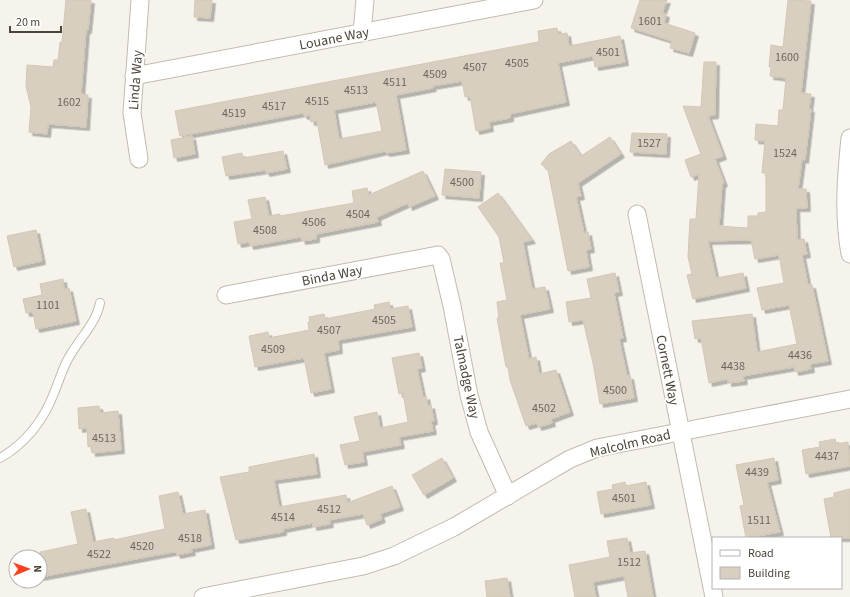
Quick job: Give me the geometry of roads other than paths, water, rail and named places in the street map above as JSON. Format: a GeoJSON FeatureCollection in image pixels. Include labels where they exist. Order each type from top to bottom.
{"type":"FeatureCollection","features":[{"type":"Feature","properties":{"kind":"street","name":"Linda Way"},"geometry":{"type":"LineString","coordinates":[[139,159],[132,113],[140,0]]}},
{"type":"Feature","properties":{"kind":"street"},"geometry":{"type":"LineString","coordinates":[[362,33],[365,0]]}},
{"type":"Feature","properties":{"kind":"street","name":"Louane Way"},"geometry":{"type":"LineString","coordinates":[[134,76],[534,0]]}},
{"type":"Feature","properties":{"kind":"street"},"geometry":{"type":"LineString","coordinates":[[850,138],[845,198],[846,229],[850,254]]}},
{"type":"Feature","properties":{"kind":"street","name":"Cornett Way"},"geometry":{"type":"LineString","coordinates":[[637,214],[712,587]]}},
{"type":"Feature","properties":{"kind":"street","name":"Binda Way"},"geometry":{"type":"LineString","coordinates":[[226,295],[438,255]]}},
{"type":"Feature","properties":{"kind":"street","name":"Talmadge Way"},"geometry":{"type":"LineString","coordinates":[[438,255],[441,259],[451,299],[469,395],[478,432],[508,496]]}},
{"type":"Feature","properties":{"kind":"street","name":"Malcolm Road"},"geometry":{"type":"LineString","coordinates":[[203,597],[256,592],[363,566],[394,556],[422,544],[570,460],[597,448],[850,399]]}},
{"type":"Feature","properties":{"kind":"lane"},"geometry":{"type":"LineString","coordinates":[[0,458],[25,440],[38,423],[48,407],[69,358],[98,313],[100,303]]}}]}
